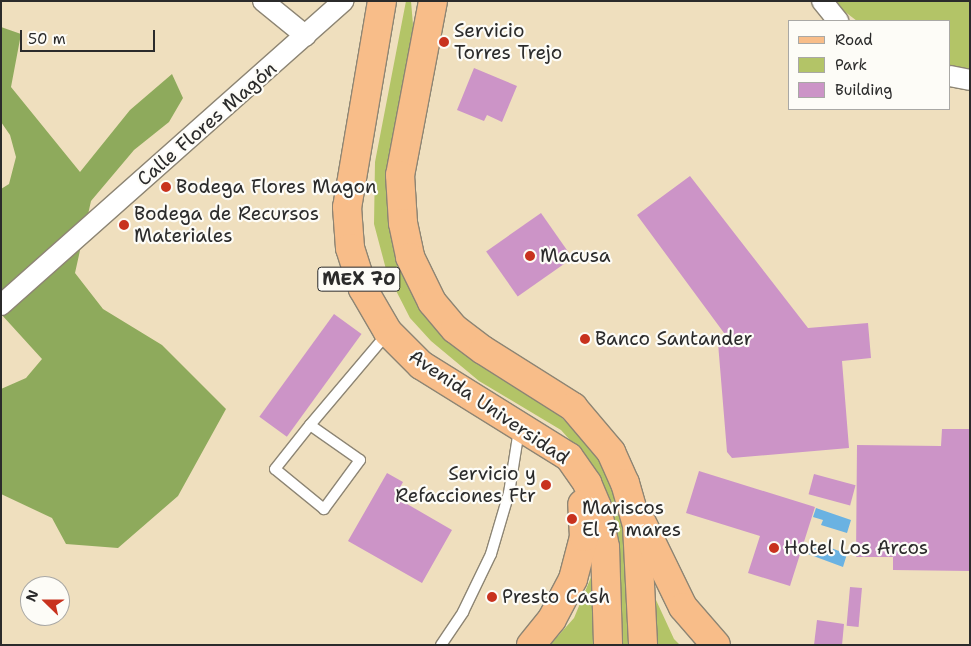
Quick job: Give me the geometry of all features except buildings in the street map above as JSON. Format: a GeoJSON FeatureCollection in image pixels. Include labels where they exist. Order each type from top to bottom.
{"type":"FeatureCollection","features":[{"type":"Feature","properties":{"kind":"main road","name":"Avenida Universidad"},"geometry":{"type":"LineString","coordinates":[[382,1],[347,207],[350,248],[362,289],[388,332],[421,365],[520,424],[569,457],[588,483],[597,507],[605,547],[608,645]]}},
{"type":"Feature","properties":{"kind":"main road","name":"MEX 70"},"geometry":{"type":"LineString","coordinates":[[433,1],[400,175],[403,223],[410,257],[432,302],[455,329],[483,350],[573,407],[611,452],[625,483],[637,525],[643,645]]}},
{"type":"Feature","properties":{"kind":"main road"},"geometry":{"type":"LineString","coordinates":[[531,645],[563,600],[573,578],[584,537],[584,512],[569,457]]}},
{"type":"Feature","properties":{"kind":"main road"},"geometry":{"type":"LineString","coordinates":[[625,483],[647,537],[683,607],[716,645]]}},
{"type":"Feature","properties":{"kind":"street"},"geometry":{"type":"LineString","coordinates":[[263,1],[306,36]]}},
{"type":"Feature","properties":{"kind":"street","name":"Calle Flores Magón"},"geometry":{"type":"LineString","coordinates":[[1,305],[344,1]]}},
{"type":"Feature","properties":{"kind":"street"},"geometry":{"type":"LineString","coordinates":[[822,1],[837,20]]}},
{"type":"Feature","properties":{"kind":"street"},"geometry":{"type":"LineString","coordinates":[[951,76],[970,80]]}},
{"type":"Feature","properties":{"kind":"lane"},"geometry":{"type":"LineString","coordinates":[[310,425],[360,460],[324,509],[275,469],[310,425],[388,332]]}},
{"type":"Feature","properties":{"kind":"lane"},"geometry":{"type":"LineString","coordinates":[[441,645],[463,612],[491,554],[509,493],[520,424]]}},
{"type":"Feature","properties":{"kind":"green space"},"geometry":{"type":"Polygon","coordinates":[[[406,1],[411,1],[414,37],[388,167],[388,222],[403,272],[466,354],[496,376],[551,408],[592,446],[615,486],[626,519],[634,645],[621,645],[578,449],[561,430],[479,381],[431,341],[410,318],[387,273],[374,224],[375,162],[406,1]]]}},
{"type":"Feature","properties":{"kind":"green space"},"geometry":{"type":"Polygon","coordinates":[[[831,1],[970,1],[970,70],[951,65],[951,20],[856,20],[831,1]]]}},
{"type":"Feature","properties":{"kind":"green space"},"geometry":{"type":"Polygon","coordinates":[[[1,27],[21,34],[11,87],[80,172],[130,110],[172,74],[183,98],[169,122],[134,150],[91,201],[75,273],[103,309],[162,345],[226,409],[178,496],[118,548],[66,544],[52,518],[1,494],[1,389],[26,378],[42,359],[1,314],[1,189],[9,184],[16,157],[10,135],[1,122],[1,27]]]}},
{"type":"Feature","properties":{"kind":"green space"},"geometry":{"type":"Polygon","coordinates":[[[594,570],[594,645],[550,645],[574,618],[594,570]]]}},
{"type":"Feature","properties":{"kind":"green space"},"geometry":{"type":"Polygon","coordinates":[[[656,600],[674,639],[680,645],[656,645],[656,600]]]}},
{"type":"Feature","properties":{"kind":"water"},"geometry":{"type":"Polygon","coordinates":[[[816,508],[851,520],[847,533],[821,525],[823,520],[813,517],[816,508]]]}},
{"type":"Feature","properties":{"kind":"water"},"geometry":{"type":"Polygon","coordinates":[[[811,545],[821,549],[823,545],[847,554],[843,567],[808,554],[811,545]]]}},
{"type":"Feature","properties":{"kind":"place","name":"Servicio Torres Trejo"},"geometry":{"type":"Point","coordinates":[444,42]}},
{"type":"Feature","properties":{"kind":"place","name":"Bodega Flores Magon"},"geometry":{"type":"Point","coordinates":[166,187]}},
{"type":"Feature","properties":{"kind":"place","name":"Bodega de Recursos Materiales"},"geometry":{"type":"Point","coordinates":[124,225]}},
{"type":"Feature","properties":{"kind":"place","name":"Macusa"},"geometry":{"type":"Point","coordinates":[530,256]}},
{"type":"Feature","properties":{"kind":"place","name":"Banco Santander"},"geometry":{"type":"Point","coordinates":[585,339]}},
{"type":"Feature","properties":{"kind":"place","name":"Servicio y Refacciones Ftr"},"geometry":{"type":"Point","coordinates":[546,485]}},
{"type":"Feature","properties":{"kind":"place","name":"Mariscos El 7 mares"},"geometry":{"type":"Point","coordinates":[572,519]}},
{"type":"Feature","properties":{"kind":"place","name":"Hotel Los Arcos"},"geometry":{"type":"Point","coordinates":[774,548]}},
{"type":"Feature","properties":{"kind":"place","name":"Presto Cash"},"geometry":{"type":"Point","coordinates":[492,597]}}]}
